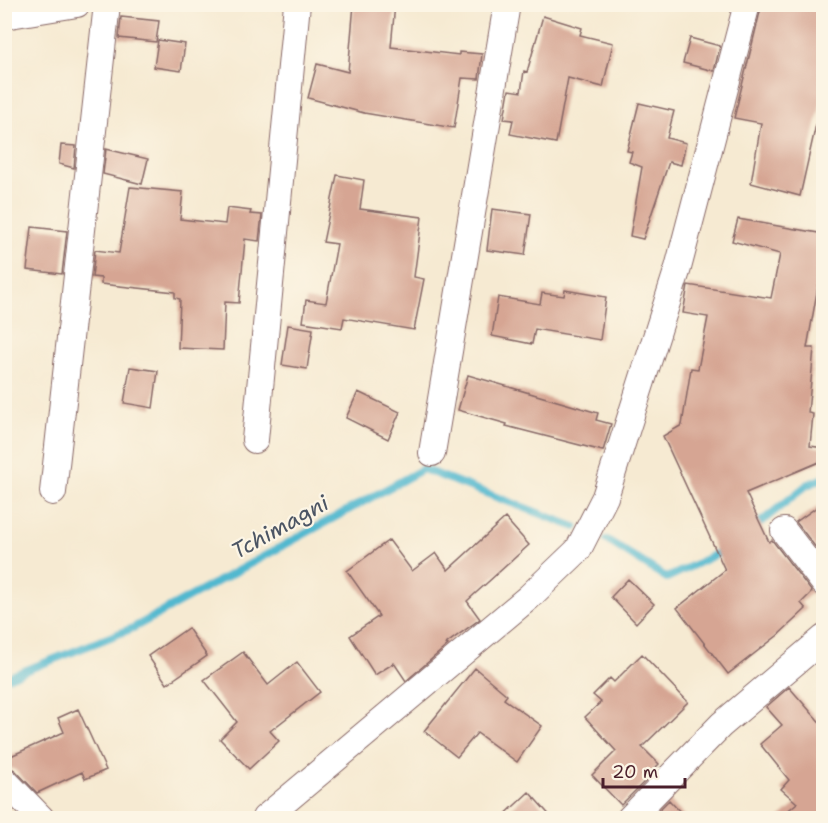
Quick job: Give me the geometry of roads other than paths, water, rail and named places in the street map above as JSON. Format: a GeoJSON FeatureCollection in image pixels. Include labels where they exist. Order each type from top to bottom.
{"type":"FeatureCollection","features":[{"type":"Feature","properties":{"kind":"street"},"geometry":{"type":"LineString","coordinates":[[4,16],[78,4]]}},
{"type":"Feature","properties":{"kind":"street"},"geometry":{"type":"LineString","coordinates":[[53,492],[107,4]]}},
{"type":"Feature","properties":{"kind":"street"},"geometry":{"type":"LineString","coordinates":[[255,440],[297,4]]}},
{"type":"Feature","properties":{"kind":"street"},"geometry":{"type":"LineString","coordinates":[[432,453],[507,4]]}},
{"type":"Feature","properties":{"kind":"street"},"geometry":{"type":"LineString","coordinates":[[265,819],[529,597],[578,550],[605,497],[678,268],[747,4]]}},
{"type":"Feature","properties":{"kind":"street"},"geometry":{"type":"LineString","coordinates":[[784,531],[824,583]]}},
{"type":"Feature","properties":{"kind":"street"},"geometry":{"type":"LineString","coordinates":[[630,819],[721,725],[824,638]]}},
{"type":"Feature","properties":{"kind":"street"},"geometry":{"type":"LineString","coordinates":[[4,780],[41,819]]}},
{"type":"Feature","properties":{"kind":"waterway","name":"Tchimagni"},"geometry":{"type":"LineString","coordinates":[[4,679],[133,628],[423,469],[575,527]]}},
{"type":"Feature","properties":{"kind":"waterway","name":"Tchimagni"},"geometry":{"type":"LineString","coordinates":[[751,530],[807,485],[824,478]]}},
{"type":"Feature","properties":{"kind":"waterway","name":"Tchimagni"},"geometry":{"type":"LineString","coordinates":[[607,540],[667,578],[727,549]]}}]}
